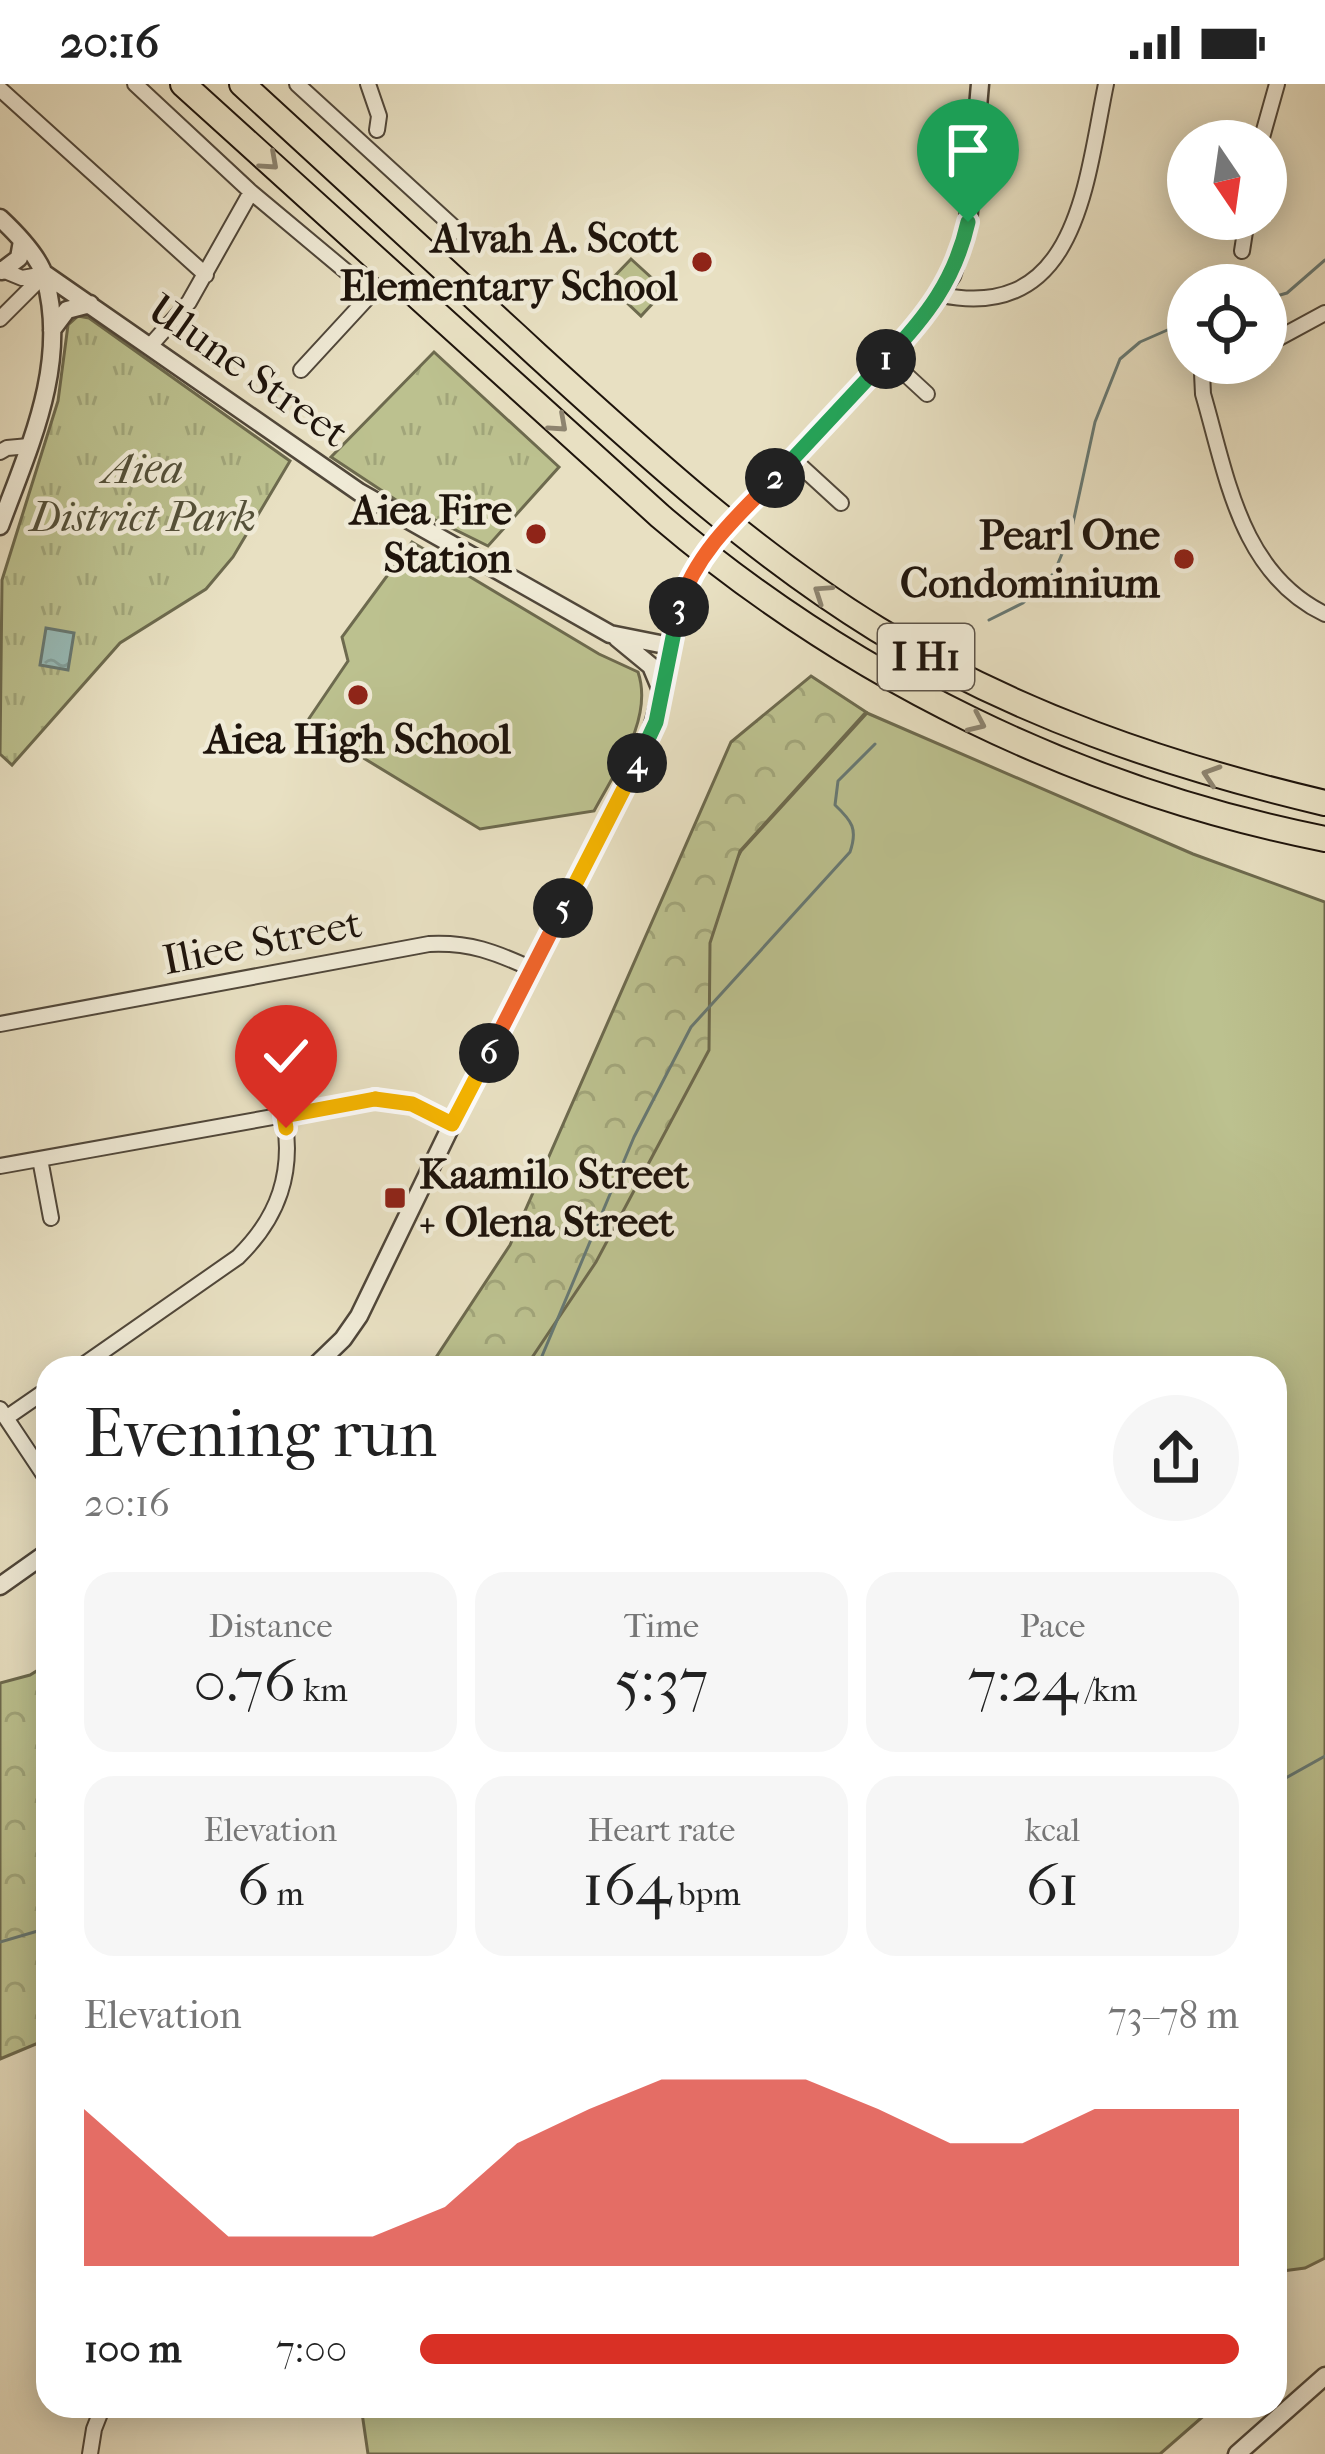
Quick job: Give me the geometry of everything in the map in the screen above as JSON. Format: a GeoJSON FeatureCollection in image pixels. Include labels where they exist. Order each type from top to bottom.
{"type":"FeatureCollection","features":[{"type":"Feature","properties":{"kind":"highway","name":"I H1"},"geometry":{"type":"LineString","coordinates":[[183,84],[660,516],[798,622],[859,662],[958,714],[1063,761],[1191,808],[1325,839]]}},
{"type":"Feature","properties":{"kind":"highway","name":"I H1"},"geometry":{"type":"LineString","coordinates":[[242,84],[679,484],[817,590],[901,643],[1032,710],[1107,741],[1228,781],[1325,803]]}},
{"type":"Feature","properties":{"kind":"street"},"geometry":{"type":"LineString","coordinates":[[135,84],[251,192],[372,293],[301,370]]}},
{"type":"Feature","properties":{"kind":"street"},"geometry":{"type":"LineString","coordinates":[[297,84],[459,232]]}},
{"type":"Feature","properties":{"kind":"street"},"geometry":{"type":"LineString","coordinates":[[368,84],[379,116],[377,130]]}},
{"type":"Feature","properties":{"kind":"street"},"geometry":{"type":"LineString","coordinates":[[325,1356],[359,1316],[643,752],[663,696],[670,646],[691,577],[715,542],[941,295],[957,263],[968,222],[980,84]]}},
{"type":"Feature","properties":{"kind":"street"},"geometry":{"type":"LineString","coordinates":[[941,295],[999,297],[1029,284],[1060,254],[1078,216],[1106,84]]}},
{"type":"Feature","properties":{"kind":"street"},"geometry":{"type":"LineString","coordinates":[[1267,120],[1276,84]]}},
{"type":"Feature","properties":{"kind":"street"},"geometry":{"type":"LineString","coordinates":[[0,89],[206,275]]}},
{"type":"Feature","properties":{"kind":"street"},"geometry":{"type":"LineString","coordinates":[[150,346],[189,302],[251,192]]}},
{"type":"Feature","properties":{"kind":"street"},"geometry":{"type":"LineString","coordinates":[[0,218],[45,274],[52,330],[49,374],[0,526]]}},
{"type":"Feature","properties":{"kind":"street"},"geometry":{"type":"LineString","coordinates":[[1242,251],[1244,240]]}},
{"type":"Feature","properties":{"kind":"street"},"geometry":{"type":"LineString","coordinates":[[4,271],[20,258],[22,241]]}},
{"type":"Feature","properties":{"kind":"street"},"geometry":{"type":"LineString","coordinates":[[4,271],[22,278],[45,274]]}},
{"type":"Feature","properties":{"kind":"street"},"geometry":{"type":"LineString","coordinates":[[4,271],[15,290],[5,314]]}},
{"type":"Feature","properties":{"kind":"street"},"geometry":{"type":"LineString","coordinates":[[5,314],[45,274]]}},
{"type":"Feature","properties":{"kind":"street","name":"Ulune Street"},"geometry":{"type":"LineString","coordinates":[[45,274],[339,480],[610,634],[670,646]]}},
{"type":"Feature","properties":{"kind":"street"},"geometry":{"type":"LineString","coordinates":[[52,330],[67,310],[89,304]]}},
{"type":"Feature","properties":{"kind":"street"},"geometry":{"type":"LineString","coordinates":[[1287,334],[1325,313]]}},
{"type":"Feature","properties":{"kind":"street"},"geometry":{"type":"LineString","coordinates":[[888,358],[927,394]]}},
{"type":"Feature","properties":{"kind":"street"},"geometry":{"type":"LineString","coordinates":[[1205,384],[1203,394],[1249,541],[1278,582],[1325,614]]}},
{"type":"Feature","properties":{"kind":"street"},"geometry":{"type":"LineString","coordinates":[[0,452],[29,446]]}},
{"type":"Feature","properties":{"kind":"street"},"geometry":{"type":"LineString","coordinates":[[793,459],[841,503]]}},
{"type":"Feature","properties":{"kind":"street"},"geometry":{"type":"LineString","coordinates":[[610,634],[651,666],[663,696]]}},
{"type":"Feature","properties":{"kind":"street","name":"Iliee Street"},"geometry":{"type":"LineString","coordinates":[[0,1024],[429,944],[463,942],[485,947],[532,968]]}},
{"type":"Feature","properties":{"kind":"street"},"geometry":{"type":"LineString","coordinates":[[0,1166],[379,1098],[412,1104],[452,1124]]}},
{"type":"Feature","properties":{"kind":"street"},"geometry":{"type":"LineString","coordinates":[[96,1356],[257,1239],[285,1183],[289,1142],[284,1116]]}},
{"type":"Feature","properties":{"kind":"street"},"geometry":{"type":"LineString","coordinates":[[40,1159],[51,1218]]}},
{"type":"Feature","properties":{"kind":"street"},"geometry":{"type":"LineString","coordinates":[[36,1396],[3,1413],[36,1463]]}},
{"type":"Feature","properties":{"kind":"street"},"geometry":{"type":"LineString","coordinates":[[0,1586],[36,1560]]}},
{"type":"Feature","properties":{"kind":"street"},"geometry":{"type":"LineString","coordinates":[[1287,2410],[1325,2376]]}},
{"type":"Feature","properties":{"kind":"street"},"geometry":{"type":"LineString","coordinates":[[90,2454],[98,2418]]}},
{"type":"Feature","properties":{"kind":"street"},"geometry":{"type":"LineString","coordinates":[[1237,2454],[1278,2418]]}},
{"type":"Feature","properties":{"kind":"green space"},"geometry":{"type":"Polygon","coordinates":[[[631,259],[665,290],[641,316],[607,284],[631,259]]]}},
{"type":"Feature","properties":{"kind":"green space","name":"Aiea District Park"},"geometry":{"type":"Polygon","coordinates":[[[78,316],[89,318],[290,461],[233,557],[206,589],[120,643],[12,765],[0,754],[2,580],[58,401],[68,325],[78,316]]]}},
{"type":"Feature","properties":{"kind":"green space","name":"Aiea District Park"},"geometry":{"type":"Polygon","coordinates":[[[434,352],[559,467],[488,546],[399,502],[331,457],[434,352]]]}},
{"type":"Feature","properties":{"kind":"green space"},"geometry":{"type":"Polygon","coordinates":[[[412,542],[599,654],[638,672],[642,690],[637,726],[594,811],[480,829],[306,723],[348,661],[342,637],[412,542]]]}},
{"type":"Feature","properties":{"kind":"green space"},"geometry":{"type":"Polygon","coordinates":[[[811,676],[866,712],[740,851],[710,943],[709,1050],[596,1262],[533,1356],[437,1356],[510,1245],[731,742],[811,676]]]}},
{"type":"Feature","properties":{"kind":"green space"},"geometry":{"type":"Polygon","coordinates":[[[867,713],[1193,854],[1325,902],[1325,2258],[1305,2268],[1287,2270],[1287,1356],[474,1356],[741,851],[867,713]]]}},
{"type":"Feature","properties":{"kind":"green space"},"geometry":{"type":"Polygon","coordinates":[[[36,1671],[36,2044],[0,2059],[0,1683],[36,1671]]]}},
{"type":"Feature","properties":{"kind":"green space"},"geometry":{"type":"Polygon","coordinates":[[[363,2418],[1201,2418],[1160,2454],[368,2454],[363,2418]]]}},
{"type":"Feature","properties":{"kind":"water"},"geometry":{"type":"Polygon","coordinates":[[[46,628],[74,633],[68,670],[40,665],[46,628]]]}},
{"type":"Feature","properties":{"kind":"waterway"},"geometry":{"type":"LineString","coordinates":[[1287,293],[1325,260]]}},
{"type":"Feature","properties":{"kind":"waterway"},"geometry":{"type":"LineString","coordinates":[[989,620],[1023,603],[1054,573],[1071,532],[1095,422],[1120,359],[1140,342],[1167,330]]}},
{"type":"Feature","properties":{"kind":"waterway"},"geometry":{"type":"LineString","coordinates":[[542,1356],[634,1137],[691,1027],[850,852],[852,826],[835,805],[838,781],[875,744]]}},
{"type":"Feature","properties":{"kind":"waterway"},"geometry":{"type":"LineString","coordinates":[[1287,1777],[1325,1756]]}},
{"type":"Feature","properties":{"kind":"waterway"},"geometry":{"type":"LineString","coordinates":[[0,1942],[36,1932]]}},
{"type":"Feature","properties":{"kind":"place","name":"Alvah A. Scott Elementary School"},"geometry":{"type":"Point","coordinates":[702,262]}},
{"type":"Feature","properties":{"kind":"place","name":"Aiea Fire Station"},"geometry":{"type":"Point","coordinates":[536,534]}},
{"type":"Feature","properties":{"kind":"place","name":"Pearl One Condominium"},"geometry":{"type":"Point","coordinates":[1184,559]}},
{"type":"Feature","properties":{"kind":"place","name":"Aiea High School"},"geometry":{"type":"Point","coordinates":[358,695]}},
{"type":"Feature","properties":{"kind":"place","name":"Kaamilo Street + Olena Street"},"geometry":{"type":"Point","coordinates":[395,1198]}},
{"type":"Feature","properties":{"kind":"route"},"geometry":{"type":"LineString","coordinates":[[286,1128],[284,1116],[379,1098],[412,1104],[452,1124],[643,752],[656,722],[674,623],[691,577],[733,521],[919,324],[952,275],[968,222]]}}]}
